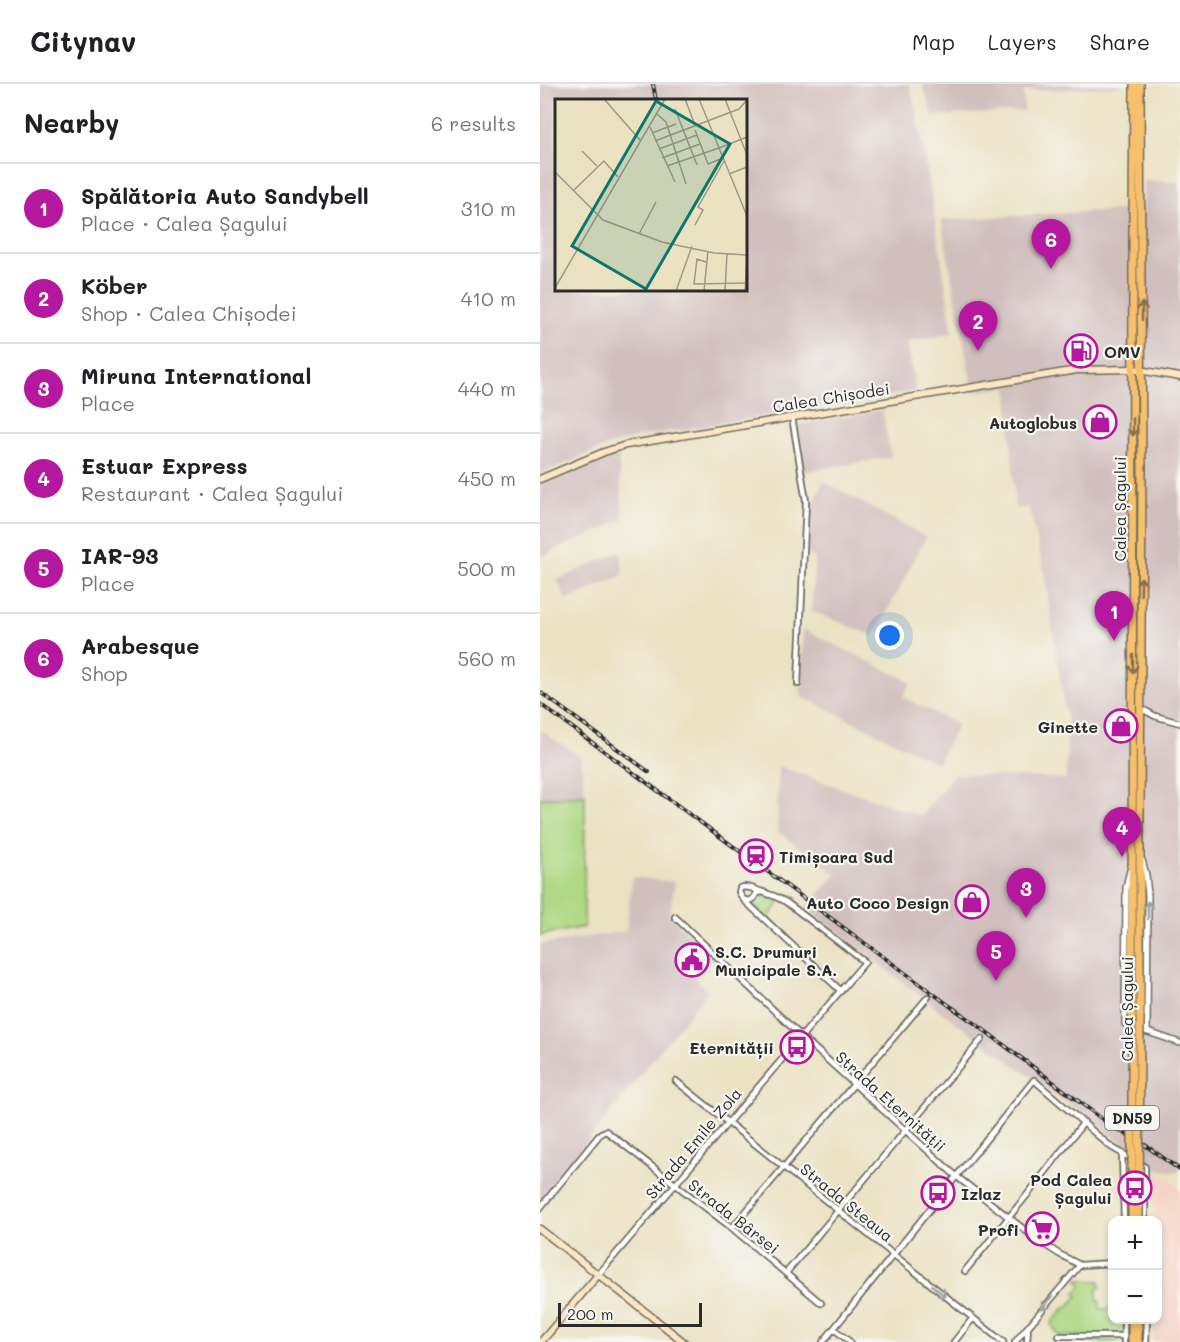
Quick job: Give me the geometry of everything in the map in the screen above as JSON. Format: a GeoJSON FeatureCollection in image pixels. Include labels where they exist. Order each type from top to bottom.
{"type":"FeatureCollection","features":[{"type":"Feature","properties":{"kind":"main road","name":"Calea Șagului"},"geometry":{"type":"LineString","coordinates":[[1134,84],[1132,862],[1139,1216]]}},
{"type":"Feature","properties":{"kind":"main road","name":"Calea Șagului"},"geometry":{"type":"LineString","coordinates":[[1132,1216],[1140,855],[1142,370],[1140,84]]}},
{"type":"Feature","properties":{"kind":"main road","name":"Calea Chișodei"},"geometry":{"type":"LineString","coordinates":[[540,479],[604,452],[627,445],[1077,370],[1133,369],[1180,377]]}},
{"type":"Feature","properties":{"kind":"main road"},"geometry":{"type":"LineString","coordinates":[[540,1229],[684,1342]]}},
{"type":"Feature","properties":{"kind":"main road","name":"Strada Emile Zola"},"geometry":{"type":"LineString","coordinates":[[541,1342],[598,1275]]}},
{"type":"Feature","properties":{"kind":"main road"},"geometry":{"type":"LineString","coordinates":[[1132,1324],[1132,1342]]}},
{"type":"Feature","properties":{"kind":"main road"},"geometry":{"type":"LineString","coordinates":[[1138,1324],[1138,1342]]}},
{"type":"Feature","properties":{"kind":"street"},"geometry":{"type":"LineString","coordinates":[[792,417],[806,501],[798,684]]}},
{"type":"Feature","properties":{"kind":"street"},"geometry":{"type":"LineString","coordinates":[[1140,708],[1155,716],[1180,723]]}},
{"type":"Feature","properties":{"kind":"street"},"geometry":{"type":"LineString","coordinates":[[1140,722],[1155,716]]}},
{"type":"Feature","properties":{"kind":"street","name":"Calea Șagului"},"geometry":{"type":"LineString","coordinates":[[1132,862],[1125,887],[1125,1024],[1147,1032],[1148,895],[1146,875],[1140,855]]}},
{"type":"Feature","properties":{"kind":"street"},"geometry":{"type":"LineString","coordinates":[[763,892],[744,887],[739,894],[841,991]]}},
{"type":"Feature","properties":{"kind":"street"},"geometry":{"type":"LineString","coordinates":[[751,888],[754,897]]}},
{"type":"Feature","properties":{"kind":"street"},"geometry":{"type":"LineString","coordinates":[[752,907],[754,897],[758,892],[763,892]]}},
{"type":"Feature","properties":{"kind":"street","name":"Strada Emile Zola"},"geometry":{"type":"LineString","coordinates":[[598,1275],[865,962],[786,902],[763,892]]}},
{"type":"Feature","properties":{"kind":"street"},"geometry":{"type":"LineString","coordinates":[[744,900],[748,901],[754,897]]}},
{"type":"Feature","properties":{"kind":"street","name":"Strada Eternității"},"geometry":{"type":"LineString","coordinates":[[675,917],[801,1036],[956,1176],[1039,1241],[1080,1265]]}},
{"type":"Feature","properties":{"kind":"street"},"geometry":{"type":"LineString","coordinates":[[732,1228],[928,997]]}},
{"type":"Feature","properties":{"kind":"street"},"geometry":{"type":"LineString","coordinates":[[1147,1032],[1180,1043]]}},
{"type":"Feature","properties":{"kind":"street"},"geometry":{"type":"LineString","coordinates":[[786,1273],[982,1039]]}},
{"type":"Feature","properties":{"kind":"street"},"geometry":{"type":"LineString","coordinates":[[823,1342],[1034,1080],[1111,1147],[1145,1167],[1145,1216]]}},
{"type":"Feature","properties":{"kind":"street","name":"Strada Steaua"},"geometry":{"type":"LineString","coordinates":[[676,1081],[1003,1342]]}},
{"type":"Feature","properties":{"kind":"street"},"geometry":{"type":"LineString","coordinates":[[965,1271],[1084,1122]]}},
{"type":"Feature","properties":{"kind":"street","name":"Strada Bârsei"},"geometry":{"type":"LineString","coordinates":[[540,1208],[601,1133],[606,1131],[732,1228],[821,1303]]}},
{"type":"Feature","properties":{"kind":"street"},"geometry":{"type":"LineString","coordinates":[[1122,1154],[1124,1216]]}},
{"type":"Feature","properties":{"kind":"street"},"geometry":{"type":"LineString","coordinates":[[1123,1209],[1135,1199],[1143,1203],[1145,1209]]}},
{"type":"Feature","properties":{"kind":"street"},"geometry":{"type":"LineString","coordinates":[[1015,1342],[1080,1265],[1108,1263]]}},
{"type":"Feature","properties":{"kind":"street"},"geometry":{"type":"LineString","coordinates":[[954,1342],[973,1318]]}},
{"type":"Feature","properties":{"kind":"street"},"geometry":{"type":"LineString","coordinates":[[1124,1324],[1124,1342]]}},
{"type":"Feature","properties":{"kind":"street"},"geometry":{"type":"LineString","coordinates":[[1146,1342],[1147,1324]]}},
{"type":"Feature","properties":{"kind":"street"},"geometry":{"type":"LineString","coordinates":[[1027,1342],[1028,1327]]}},
{"type":"Feature","properties":{"kind":"street"},"geometry":{"type":"LineString","coordinates":[[834,1329],[850,1342]]}},
{"type":"Feature","properties":{"kind":"street"},"geometry":{"type":"LineString","coordinates":[[1059,1336],[1124,1336]]}},
{"type":"Feature","properties":{"kind":"street"},"geometry":{"type":"LineString","coordinates":[[1081,1336],[1081,1342]]}},
{"type":"Feature","properties":{"kind":"shaded area"},"geometry":{"type":"Polygon","coordinates":[[[540,84],[910,84],[924,150],[953,333],[907,342],[916,391],[638,437],[609,445],[540,474],[540,84]]]}},
{"type":"Feature","properties":{"kind":"shaded area"},"geometry":{"type":"Polygon","coordinates":[[[922,84],[1122,84],[1122,86],[1023,91],[1024,111],[933,116],[922,84]]]}},
{"type":"Feature","properties":{"kind":"shaded area"},"geometry":{"type":"Polygon","coordinates":[[[1144,181],[1180,182],[1180,1172],[1156,1170],[1138,1154],[947,1016],[806,908],[836,874],[777,831],[778,766],[921,816],[954,774],[1066,779],[1067,724],[1044,572],[1029,508],[1015,508],[1008,387],[973,392],[941,220],[1143,209],[1144,181]]]}},
{"type":"Feature","properties":{"kind":"shaded area"},"geometry":{"type":"Polygon","coordinates":[[[882,410],[891,457],[803,472],[796,425],[882,410]]]}},
{"type":"Feature","properties":{"kind":"shaded area"},"geometry":{"type":"Polygon","coordinates":[[[618,451],[623,520],[540,557],[540,483],[618,451]]]}},
{"type":"Feature","properties":{"kind":"shaded area"},"geometry":{"type":"Polygon","coordinates":[[[823,481],[926,537],[874,636],[811,611],[815,558],[807,554],[812,507],[823,481]]]}},
{"type":"Feature","properties":{"kind":"shaded area"},"geometry":{"type":"Polygon","coordinates":[[[621,551],[623,575],[566,601],[557,580],[621,551]]]}},
{"type":"Feature","properties":{"kind":"shaded area"},"geometry":{"type":"Polygon","coordinates":[[[803,629],[911,682],[903,697],[958,725],[937,763],[801,696],[803,629]]]}},
{"type":"Feature","properties":{"kind":"shaded area"},"geometry":{"type":"Polygon","coordinates":[[[540,730],[581,757],[585,795],[540,798],[540,730]]]}},
{"type":"Feature","properties":{"kind":"shaded area"},"geometry":{"type":"Polygon","coordinates":[[[632,877],[675,882],[669,916],[714,957],[694,977],[708,991],[540,1200],[540,945],[626,931],[632,877]]]}},
{"type":"Feature","properties":{"kind":"shaded area"},"geometry":{"type":"Polygon","coordinates":[[[1156,1170],[1180,1188],[1180,1342],[1153,1342],[1154,1324],[1162,1324],[1162,1216],[1155,1216],[1156,1170]]]}},
{"type":"Feature","properties":{"kind":"green space"},"geometry":{"type":"Polygon","coordinates":[[[585,795],[584,927],[540,935],[540,798],[585,795]]]}},
{"type":"Feature","properties":{"kind":"green space"},"geometry":{"type":"Polygon","coordinates":[[[763,895],[780,902],[768,919],[754,905],[754,901],[763,895]]]}},
{"type":"Feature","properties":{"kind":"green space"},"geometry":{"type":"Polygon","coordinates":[[[1078,1280],[1100,1281],[1097,1301],[1100,1301],[1100,1309],[1108,1309],[1108,1324],[1124,1324],[1124,1342],[1081,1342],[1081,1336],[1059,1336],[1051,1324],[1078,1296],[1075,1293],[1081,1286],[1078,1280]]]}},
{"type":"Feature","properties":{"kind":"railway"},"geometry":{"type":"LineString","coordinates":[[653,84],[656,99]]}},
{"type":"Feature","properties":{"kind":"railway"},"geometry":{"type":"LineString","coordinates":[[540,692],[649,772]]}},
{"type":"Feature","properties":{"kind":"railway"},"geometry":{"type":"LineString","coordinates":[[540,704],[1110,1125],[1145,1145],[1180,1170]]}},
{"type":"Feature","properties":{"kind":"place","name":"Arabesque"},"geometry":{"type":"Point","coordinates":[1051,269]}},
{"type":"Feature","properties":{"kind":"place","name":"Köber"},"geometry":{"type":"Point","coordinates":[978,351]}},
{"type":"Feature","properties":{"kind":"place","name":"OMV"},"geometry":{"type":"Point","coordinates":[1081,351]}},
{"type":"Feature","properties":{"kind":"place","name":"Autoglobus"},"geometry":{"type":"Point","coordinates":[1100,422]}},
{"type":"Feature","properties":{"kind":"place","name":"Spălătoria Auto Sandybell"},"geometry":{"type":"Point","coordinates":[1114,641]}},
{"type":"Feature","properties":{"kind":"place","name":"Ginette"},"geometry":{"type":"Point","coordinates":[1121,726]}},
{"type":"Feature","properties":{"kind":"place","name":"Timișoara Sud"},"geometry":{"type":"Point","coordinates":[756,856]}},
{"type":"Feature","properties":{"kind":"place","name":"Estuar Express"},"geometry":{"type":"Point","coordinates":[1122,857]}},
{"type":"Feature","properties":{"kind":"place","name":"Auto Coco Design"},"geometry":{"type":"Point","coordinates":[972,902]}},
{"type":"Feature","properties":{"kind":"place","name":"Miruna International"},"geometry":{"type":"Point","coordinates":[1026,918]}},
{"type":"Feature","properties":{"kind":"place","name":"S.C. Drumuri Municipale S.A."},"geometry":{"type":"Point","coordinates":[692,960]}},
{"type":"Feature","properties":{"kind":"place","name":"IAR-93"},"geometry":{"type":"Point","coordinates":[996,981]}},
{"type":"Feature","properties":{"kind":"place","name":"Eternității"},"geometry":{"type":"Point","coordinates":[797,1047]}},
{"type":"Feature","properties":{"kind":"place","name":"Pod Calea Șagului"},"geometry":{"type":"Point","coordinates":[1135,1188]}},
{"type":"Feature","properties":{"kind":"place","name":"Izlaz"},"geometry":{"type":"Point","coordinates":[938,1193]}},
{"type":"Feature","properties":{"kind":"place","name":"Profi"},"geometry":{"type":"Point","coordinates":[1042,1229]}}]}
